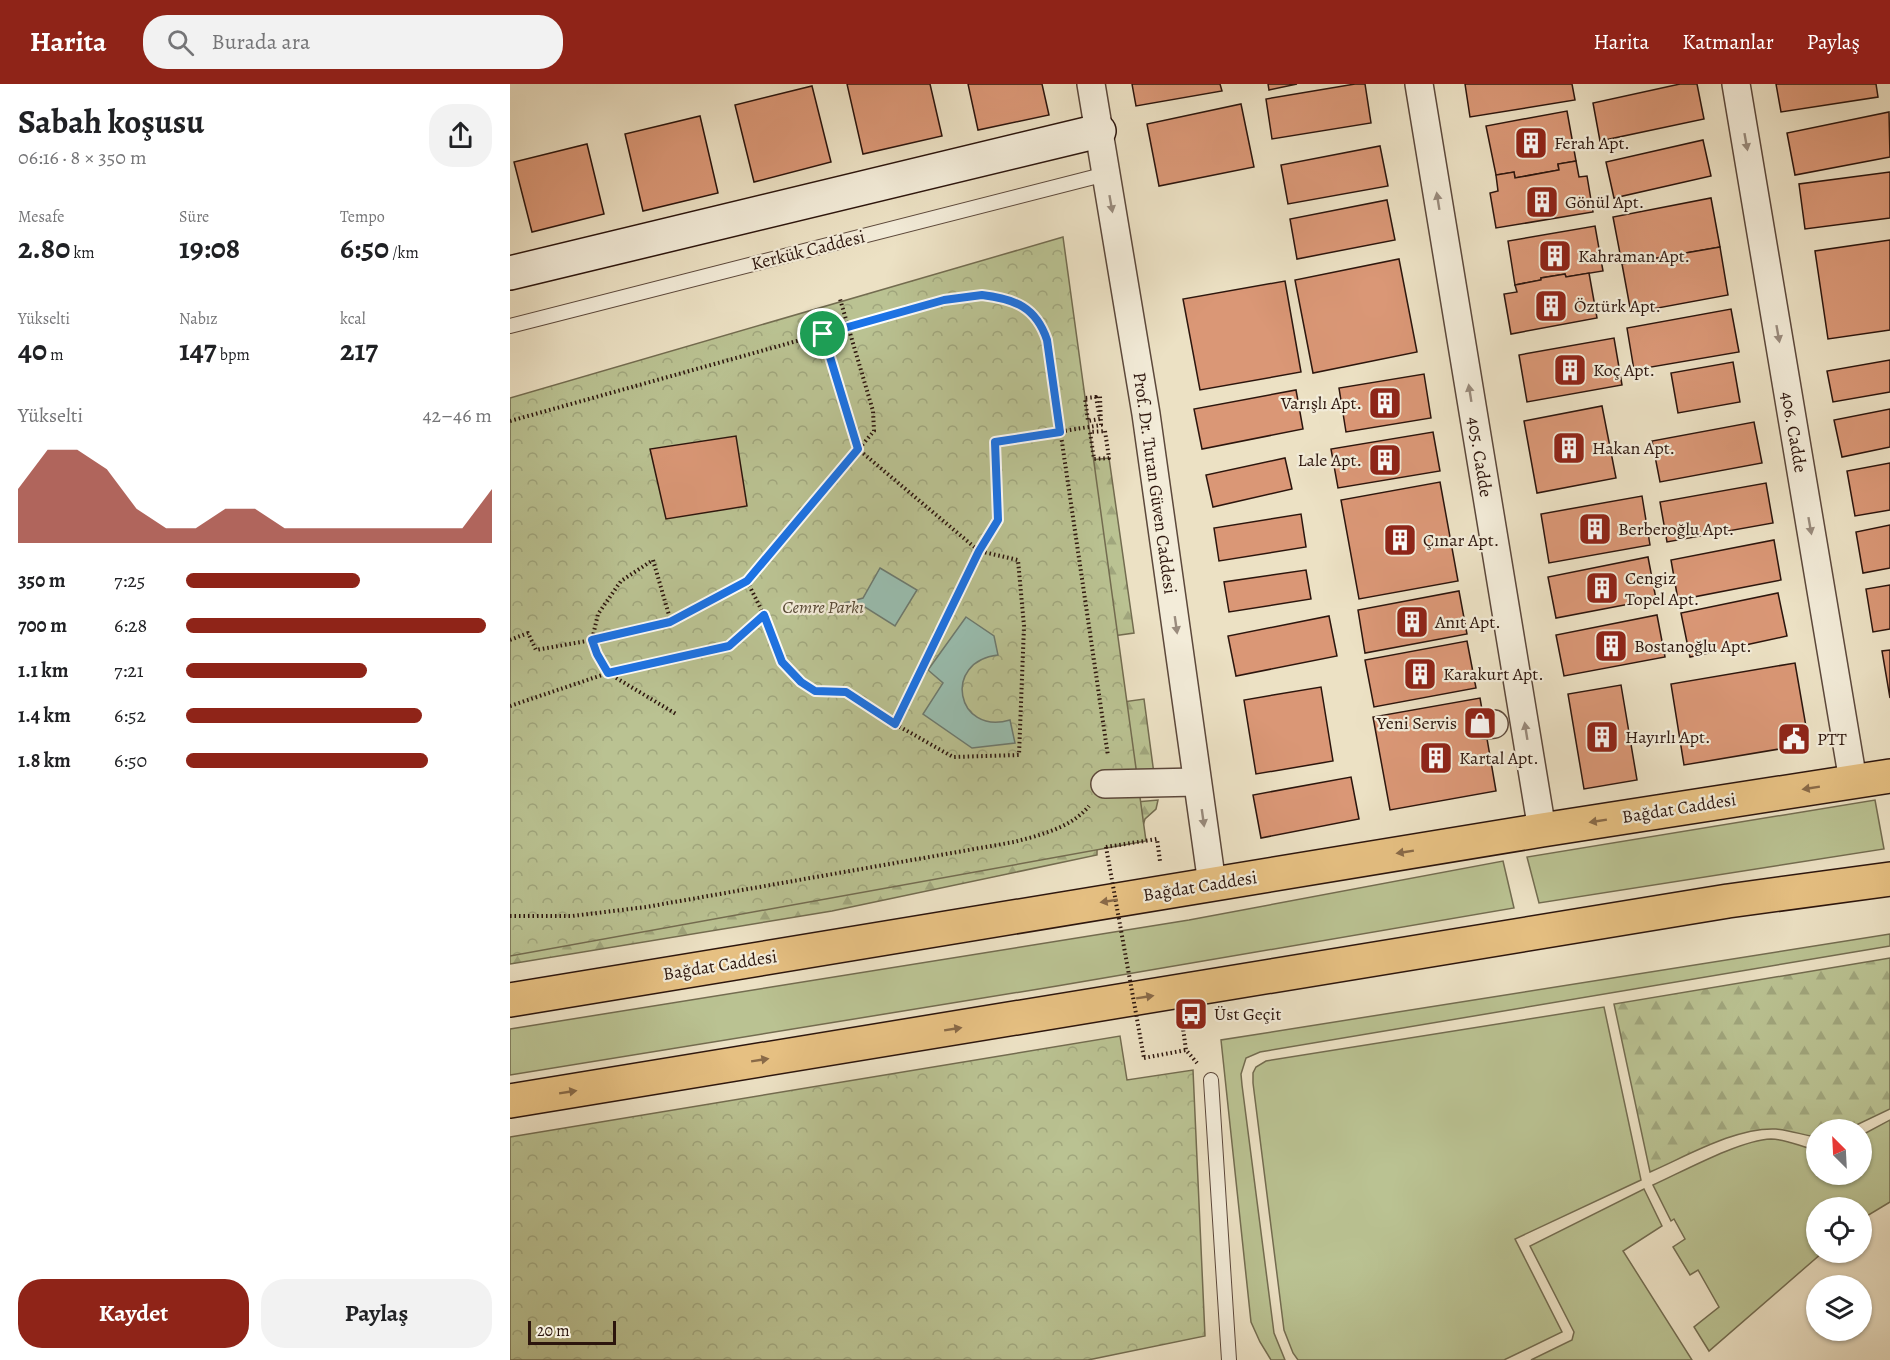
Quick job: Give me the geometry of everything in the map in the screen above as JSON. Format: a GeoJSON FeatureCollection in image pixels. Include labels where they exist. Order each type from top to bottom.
{"type":"FeatureCollection","features":[{"type":"Feature","properties":{"kind":"main road","name":"Bağdat Caddesi"},"geometry":{"type":"LineString","coordinates":[[510,1000],[1542,830],[1890,776]]}},
{"type":"Feature","properties":{"kind":"main road"},"geometry":{"type":"LineString","coordinates":[[510,1101],[1728,901],[1890,879]]}},
{"type":"Feature","properties":{"kind":"street","name":"Prof. Dr. Turan Güven Caddesi"},"geometry":{"type":"LineString","coordinates":[[1092,84],[1146,414],[1212,884]]}},
{"type":"Feature","properties":{"kind":"street","name":"405. Cadde"},"geometry":{"type":"LineString","coordinates":[[1419,84],[1542,830]]}},
{"type":"Feature","properties":{"kind":"street","name":"406. Cadde"},"geometry":{"type":"LineString","coordinates":[[1736,84],[1853,781]]}},
{"type":"Feature","properties":{"kind":"street"},"geometry":{"type":"LineString","coordinates":[[510,273],[1099,130]]}},
{"type":"Feature","properties":{"kind":"street"},"geometry":{"type":"LineString","coordinates":[[1105,784],[1197,782]]}},
{"type":"Feature","properties":{"kind":"lane","name":"Kerkük Caddesi"},"geometry":{"type":"LineString","coordinates":[[510,326],[1106,174]]}},
{"type":"Feature","properties":{"kind":"lane"},"geometry":{"type":"LineString","coordinates":[[1211,1080],[1229,1360]]}},
{"type":"Feature","properties":{"kind":"path"},"geometry":{"type":"LineString","coordinates":[[510,421],[944,300],[982,295],[1001,297],[1014,302],[1035,316],[1047,340],[1108,755],[1105,784],[1086,810],[1061,827],[1041,835],[1014,842],[646,907],[572,916],[510,916]]}},
{"type":"Feature","properties":{"kind":"path"},"geometry":{"type":"LineString","coordinates":[[510,640],[528,633],[536,650],[670,622],[747,581],[874,432],[875,423],[840,300]]}},
{"type":"Feature","properties":{"kind":"path"},"geometry":{"type":"LineString","coordinates":[[747,581],[764,615],[782,662],[801,682],[815,691],[846,692],[895,724],[953,757],[1019,755],[1024,626],[1018,560],[979,551],[858,449],[815,307]]}},
{"type":"Feature","properties":{"kind":"path"},"geometry":{"type":"LineString","coordinates":[[895,724],[979,551],[998,520],[995,442],[1101,425],[1100,396]]}},
{"type":"Feature","properties":{"kind":"path"},"geometry":{"type":"LineString","coordinates":[[1096,397],[1100,419],[1089,421],[1085,398],[1096,397]]}},
{"type":"Feature","properties":{"kind":"path"},"geometry":{"type":"LineString","coordinates":[[1105,431],[1109,458],[1094,459],[1090,432],[1105,431]]}},
{"type":"Feature","properties":{"kind":"path"},"geometry":{"type":"LineString","coordinates":[[670,622],[653,560],[621,581],[598,614],[592,640],[608,673],[676,714]]}},
{"type":"Feature","properties":{"kind":"path"},"geometry":{"type":"LineString","coordinates":[[510,706],[608,673],[729,646],[764,615]]}},
{"type":"Feature","properties":{"kind":"path"},"geometry":{"type":"LineString","coordinates":[[1146,841],[1106,847],[1144,1058],[1186,1050]]}},
{"type":"Feature","properties":{"kind":"green space","name":"Cemre Parkı"},"geometry":{"type":"Polygon","coordinates":[[[1063,237],[1146,841],[510,956],[510,398],[1063,237]]]}},
{"type":"Feature","properties":{"kind":"green space"},"geometry":{"type":"Polygon","coordinates":[[[1109,458],[1134,633],[1106,637],[1081,461],[1109,458]]]}},
{"type":"Feature","properties":{"kind":"green space"},"geometry":{"type":"Polygon","coordinates":[[[1144,699],[1154,774],[1136,773],[1115,703],[1144,699]]]}},
{"type":"Feature","properties":{"kind":"green space"},"geometry":{"type":"Polygon","coordinates":[[[1158,800],[1156,809],[1145,819],[1138,842],[1097,843],[1097,855],[832,911],[510,964],[510,925],[1136,802],[1158,800]]]}},
{"type":"Feature","properties":{"kind":"green space"},"geometry":{"type":"Polygon","coordinates":[[[1875,800],[1884,849],[1539,903],[1527,857],[1875,800]]]}},
{"type":"Feature","properties":{"kind":"green space"},"geometry":{"type":"Polygon","coordinates":[[[1503,861],[1514,908],[1057,986],[510,1075],[510,1029],[1189,920],[1503,861]]]}},
{"type":"Feature","properties":{"kind":"green space"},"geometry":{"type":"Polygon","coordinates":[[[1890,934],[1890,946],[1260,1052],[1246,1058],[1241,1074],[1242,1085],[1274,1333],[1285,1360],[1271,1360],[1251,1322],[1221,1040],[1890,934]]]}},
{"type":"Feature","properties":{"kind":"green space"},"geometry":{"type":"Polygon","coordinates":[[[1890,958],[1890,1109],[1869,1119],[1806,1119],[1806,1135],[1776,1129],[1745,1133],[1712,1144],[1650,1172],[1614,1004],[1890,958]]]}},
{"type":"Feature","properties":{"kind":"green space"},"geometry":{"type":"Polygon","coordinates":[[[1604,1007],[1641,1180],[1515,1239],[1562,1332],[1504,1360],[1298,1360],[1284,1330],[1253,1083],[1253,1073],[1256,1067],[1266,1061],[1604,1007]]]}},
{"type":"Feature","properties":{"kind":"green space"},"geometry":{"type":"Polygon","coordinates":[[[1120,1036],[1127,1080],[1193,1070],[1205,1336],[1088,1360],[510,1360],[510,1137],[1120,1036]]]}},
{"type":"Feature","properties":{"kind":"green space"},"geometry":{"type":"Polygon","coordinates":[[[1890,1120],[1890,1202],[1872,1213],[1872,1197],[1806,1197],[1806,1263],[1810,1263],[1709,1351],[1694,1327],[1719,1307],[1698,1270],[1690,1275],[1673,1247],[1685,1239],[1674,1219],[1671,1221],[1653,1185],[1728,1151],[1771,1139],[1806,1147],[1806,1185],[1872,1185],[1872,1130],[1890,1120]]]}},
{"type":"Feature","properties":{"kind":"green space"},"geometry":{"type":"Polygon","coordinates":[[[1644,1189],[1662,1226],[1623,1251],[1692,1360],[1531,1360],[1572,1340],[1574,1332],[1530,1246],[1644,1189]]]}},
{"type":"Feature","properties":{"kind":"shaded area"},"geometry":{"type":"Polygon","coordinates":[[[880,568],[917,590],[895,626],[865,607],[847,611],[845,603],[863,598],[880,568]]]}},
{"type":"Feature","properties":{"kind":"shaded area"},"geometry":{"type":"Polygon","coordinates":[[[966,617],[994,636],[998,655],[980,660],[969,670],[963,682],[963,696],[968,708],[977,717],[992,722],[1010,720],[1015,743],[972,748],[923,714],[943,683],[928,670],[966,617]]]}},
{"type":"Feature","properties":{"kind":"building"},"geometry":{"type":"Polygon","coordinates":[[[847,84],[930,84],[942,136],[863,154],[847,84]]]}},
{"type":"Feature","properties":{"kind":"building"},"geometry":{"type":"Polygon","coordinates":[[[968,84],[1042,84],[1049,115],[978,130],[968,84]]]}},
{"type":"Feature","properties":{"kind":"building"},"geometry":{"type":"Polygon","coordinates":[[[1132,84],[1220,84],[1222,91],[1136,106],[1132,84]]]}},
{"type":"Feature","properties":{"kind":"building"},"geometry":{"type":"Polygon","coordinates":[[[1268,84],[1297,84],[1269,90],[1268,84]]]}},
{"type":"Feature","properties":{"kind":"building"},"geometry":{"type":"Polygon","coordinates":[[[1365,84],[1371,123],[1272,139],[1266,99],[1365,84]]]}},
{"type":"Feature","properties":{"kind":"building"},"geometry":{"type":"Polygon","coordinates":[[[1465,84],[1572,84],[1575,100],[1470,117],[1465,84]]]}},
{"type":"Feature","properties":{"kind":"building"},"geometry":{"type":"Polygon","coordinates":[[[1680,84],[1697,84],[1704,119],[1600,141],[1593,103],[1680,84]]]}},
{"type":"Feature","properties":{"kind":"building"},"geometry":{"type":"Polygon","coordinates":[[[1776,84],[1876,84],[1878,97],[1781,112],[1776,84]]]}},
{"type":"Feature","properties":{"kind":"building"},"geometry":{"type":"Polygon","coordinates":[[[812,86],[831,162],[754,182],[735,105],[812,86]]]}},
{"type":"Feature","properties":{"kind":"building"},"geometry":{"type":"Polygon","coordinates":[[[1241,104],[1254,167],[1159,186],[1147,124],[1241,104]]]}},
{"type":"Feature","properties":{"kind":"building","name":"Ferah Apt."},"geometry":{"type":"Polygon","coordinates":[[[1567,111],[1576,161],[1558,164],[1559,170],[1515,178],[1514,172],[1496,175],[1486,126],[1567,111]]]}},
{"type":"Feature","properties":{"kind":"building"},"geometry":{"type":"Polygon","coordinates":[[[1889,112],[1890,157],[1795,175],[1787,133],[1889,112]]]}},
{"type":"Feature","properties":{"kind":"building"},"geometry":{"type":"Polygon","coordinates":[[[700,116],[718,193],[643,211],[625,134],[700,116]]]}},
{"type":"Feature","properties":{"kind":"building"},"geometry":{"type":"Polygon","coordinates":[[[1703,140],[1711,176],[1614,198],[1606,162],[1703,140]]]}},
{"type":"Feature","properties":{"kind":"building"},"geometry":{"type":"Polygon","coordinates":[[[587,144],[604,214],[532,232],[514,162],[587,144]]]}},
{"type":"Feature","properties":{"kind":"building"},"geometry":{"type":"Polygon","coordinates":[[[1380,146],[1388,186],[1288,204],[1281,165],[1380,146]]]}},
{"type":"Feature","properties":{"kind":"building","name":"Gönül Apt."},"geometry":{"type":"Polygon","coordinates":[[[1576,161],[1579,177],[1587,176],[1593,212],[1496,228],[1490,193],[1498,191],[1496,175],[1514,172],[1515,178],[1559,170],[1558,164],[1576,161]]]}},
{"type":"Feature","properties":{"kind":"building"},"geometry":{"type":"Polygon","coordinates":[[[1890,172],[1890,218],[1805,229],[1799,184],[1890,172]]]}},
{"type":"Feature","properties":{"kind":"building"},"geometry":{"type":"Polygon","coordinates":[[[1711,198],[1720,247],[1622,264],[1613,217],[1711,198]]]}},
{"type":"Feature","properties":{"kind":"building"},"geometry":{"type":"Polygon","coordinates":[[[1387,200],[1395,240],[1297,259],[1290,219],[1387,200]]]}},
{"type":"Feature","properties":{"kind":"building","name":"Kahraman Apt."},"geometry":{"type":"Polygon","coordinates":[[[1595,226],[1603,271],[1566,277],[1565,274],[1515,285],[1508,241],[1595,226]]]}},
{"type":"Feature","properties":{"kind":"building"},"geometry":{"type":"Polygon","coordinates":[[[1890,240],[1890,330],[1828,339],[1815,251],[1890,240]]]}},
{"type":"Feature","properties":{"kind":"building"},"geometry":{"type":"Polygon","coordinates":[[[1720,247],[1728,295],[1631,313],[1622,264],[1720,247]]]}},
{"type":"Feature","properties":{"kind":"building"},"geometry":{"type":"Polygon","coordinates":[[[1399,259],[1417,352],[1313,373],[1295,280],[1399,259]]]}},
{"type":"Feature","properties":{"kind":"building","name":"Öztürk Apt."},"geometry":{"type":"Polygon","coordinates":[[[1589,273],[1597,318],[1511,334],[1504,294],[1517,292],[1515,285],[1565,274],[1566,277],[1589,273]]]}},
{"type":"Feature","properties":{"kind":"building"},"geometry":{"type":"Polygon","coordinates":[[[1285,281],[1301,372],[1200,390],[1183,299],[1285,281]]]}},
{"type":"Feature","properties":{"kind":"building"},"geometry":{"type":"Polygon","coordinates":[[[1731,309],[1739,352],[1634,370],[1627,328],[1731,309]]]}},
{"type":"Feature","properties":{"kind":"building","name":"Koç Apt."},"geometry":{"type":"Polygon","coordinates":[[[1614,338],[1622,385],[1527,402],[1519,355],[1614,338]]]}},
{"type":"Feature","properties":{"kind":"building"},"geometry":{"type":"Polygon","coordinates":[[[1890,360],[1890,392],[1833,402],[1827,371],[1890,360]]]}},
{"type":"Feature","properties":{"kind":"building"},"geometry":{"type":"Polygon","coordinates":[[[1733,362],[1740,402],[1678,413],[1671,373],[1733,362]]]}},
{"type":"Feature","properties":{"kind":"building","name":"Varışlı Apt."},"geometry":{"type":"Polygon","coordinates":[[[1424,374],[1431,418],[1346,432],[1339,388],[1424,374]]]}},
{"type":"Feature","properties":{"kind":"building"},"geometry":{"type":"Polygon","coordinates":[[[1296,390],[1303,429],[1202,449],[1194,409],[1296,390]]]}},
{"type":"Feature","properties":{"kind":"building","name":"Hakan Apt."},"geometry":{"type":"Polygon","coordinates":[[[1602,406],[1616,478],[1537,493],[1524,421],[1602,406]]]}},
{"type":"Feature","properties":{"kind":"building"},"geometry":{"type":"Polygon","coordinates":[[[1890,409],[1890,447],[1842,457],[1834,420],[1890,409]]]}},
{"type":"Feature","properties":{"kind":"building"},"geometry":{"type":"Polygon","coordinates":[[[1754,422],[1762,463],[1660,482],[1652,441],[1754,422]]]}},
{"type":"Feature","properties":{"kind":"building","name":"Lale Apt."},"geometry":{"type":"Polygon","coordinates":[[[1433,432],[1440,471],[1338,488],[1331,449],[1433,432]]]}},
{"type":"Feature","properties":{"kind":"building"},"geometry":{"type":"Polygon","coordinates":[[[736,436],[747,506],[666,519],[650,449],[736,436]]]}},
{"type":"Feature","properties":{"kind":"building"},"geometry":{"type":"Polygon","coordinates":[[[1285,458],[1292,489],[1213,507],[1206,475],[1285,458]]]}},
{"type":"Feature","properties":{"kind":"building"},"geometry":{"type":"Polygon","coordinates":[[[1890,463],[1890,510],[1855,516],[1847,471],[1890,463]]]}},
{"type":"Feature","properties":{"kind":"building","name":"Çınar Apt."},"geometry":{"type":"Polygon","coordinates":[[[1440,482],[1458,581],[1359,599],[1341,500],[1440,482]]]}},
{"type":"Feature","properties":{"kind":"building"},"geometry":{"type":"Polygon","coordinates":[[[1766,483],[1773,523],[1667,542],[1660,502],[1766,483]]]}},
{"type":"Feature","properties":{"kind":"building","name":"Berberoğlu Apt."},"geometry":{"type":"Polygon","coordinates":[[[1642,496],[1650,545],[1549,563],[1541,514],[1642,496]]]}},
{"type":"Feature","properties":{"kind":"building"},"geometry":{"type":"Polygon","coordinates":[[[1301,514],[1306,547],[1219,561],[1214,528],[1301,514]]]}},
{"type":"Feature","properties":{"kind":"building"},"geometry":{"type":"Polygon","coordinates":[[[1890,525],[1890,568],[1863,573],[1856,532],[1890,525]]]}},
{"type":"Feature","properties":{"kind":"building"},"geometry":{"type":"Polygon","coordinates":[[[1774,540],[1781,580],[1678,600],[1671,560],[1774,540]]]}},
{"type":"Feature","properties":{"kind":"building","name":"Cengiz Topel Apt."},"geometry":{"type":"Polygon","coordinates":[[[1648,557],[1656,599],[1556,618],[1548,577],[1648,557]]]}},
{"type":"Feature","properties":{"kind":"building"},"geometry":{"type":"Polygon","coordinates":[[[1306,570],[1311,599],[1229,612],[1224,582],[1306,570]]]}},
{"type":"Feature","properties":{"kind":"building"},"geometry":{"type":"Polygon","coordinates":[[[1890,585],[1890,629],[1873,632],[1866,589],[1890,585]]]}},
{"type":"Feature","properties":{"kind":"building","name":"Anıt Apt."},"geometry":{"type":"Polygon","coordinates":[[[1459,591],[1467,634],[1365,653],[1358,610],[1459,591]]]}},
{"type":"Feature","properties":{"kind":"building"},"geometry":{"type":"Polygon","coordinates":[[[1778,593],[1787,636],[1690,657],[1681,613],[1778,593]]]}},
{"type":"Feature","properties":{"kind":"building","name":"Bostanoğlu Apt."},"geometry":{"type":"Polygon","coordinates":[[[1657,615],[1665,657],[1564,676],[1556,635],[1657,615]]]}},
{"type":"Feature","properties":{"kind":"building"},"geometry":{"type":"Polygon","coordinates":[[[1329,616],[1337,656],[1236,676],[1228,636],[1329,616]]]}},
{"type":"Feature","properties":{"kind":"building","name":"Karakurt Apt."},"geometry":{"type":"Polygon","coordinates":[[[1467,641],[1476,688],[1374,707],[1365,660],[1467,641]]]}},
{"type":"Feature","properties":{"kind":"building"},"geometry":{"type":"Polygon","coordinates":[[[1890,650],[1890,698],[1882,651],[1890,650]]]}},
{"type":"Feature","properties":{"kind":"building"},"geometry":{"type":"Polygon","coordinates":[[[1795,663],[1809,744],[1684,765],[1671,684],[1795,663]]]}},
{"type":"Feature","properties":{"kind":"building","name":"Hayırlı Apt."},"geometry":{"type":"Polygon","coordinates":[[[1621,685],[1637,780],[1584,789],[1568,694],[1621,685]]]}},
{"type":"Feature","properties":{"kind":"building"},"geometry":{"type":"Polygon","coordinates":[[[1321,687],[1333,761],[1256,774],[1244,700],[1321,687]]]}},
{"type":"Feature","properties":{"kind":"building","name":"Kartal Apt."},"geometry":{"type":"Polygon","coordinates":[[[1480,698],[1496,791],[1390,810],[1373,717],[1480,698]]]}},
{"type":"Feature","properties":{"kind":"building"},"geometry":{"type":"Polygon","coordinates":[[[1351,777],[1359,819],[1261,838],[1253,795],[1351,777]]]}},
{"type":"Feature","properties":{"kind":"place","name":"Ferah Apt."},"geometry":{"type":"Point","coordinates":[1531,143]}},
{"type":"Feature","properties":{"kind":"place","name":"Gönül Apt."},"geometry":{"type":"Point","coordinates":[1542,202]}},
{"type":"Feature","properties":{"kind":"place","name":"Kahraman Apt."},"geometry":{"type":"Point","coordinates":[1555,256]}},
{"type":"Feature","properties":{"kind":"place","name":"Öztürk Apt."},"geometry":{"type":"Point","coordinates":[1551,306]}},
{"type":"Feature","properties":{"kind":"place","name":"Koç Apt."},"geometry":{"type":"Point","coordinates":[1570,370]}},
{"type":"Feature","properties":{"kind":"place","name":"Varışlı Apt."},"geometry":{"type":"Point","coordinates":[1385,403]}},
{"type":"Feature","properties":{"kind":"place","name":"Hakan Apt."},"geometry":{"type":"Point","coordinates":[1569,448]}},
{"type":"Feature","properties":{"kind":"place","name":"Lale Apt."},"geometry":{"type":"Point","coordinates":[1385,460]}},
{"type":"Feature","properties":{"kind":"place","name":"Berberoğlu Apt."},"geometry":{"type":"Point","coordinates":[1595,529]}},
{"type":"Feature","properties":{"kind":"place","name":"Çınar Apt."},"geometry":{"type":"Point","coordinates":[1400,540]}},
{"type":"Feature","properties":{"kind":"place","name":"Cengiz Topel Apt."},"geometry":{"type":"Point","coordinates":[1602,588]}},
{"type":"Feature","properties":{"kind":"place","name":"Anıt Apt."},"geometry":{"type":"Point","coordinates":[1412,622]}},
{"type":"Feature","properties":{"kind":"place","name":"Bostanoğlu Apt."},"geometry":{"type":"Point","coordinates":[1611,646]}},
{"type":"Feature","properties":{"kind":"place","name":"Karakurt Apt."},"geometry":{"type":"Point","coordinates":[1420,674]}},
{"type":"Feature","properties":{"kind":"place","name":"Yeni Servis"},"geometry":{"type":"Point","coordinates":[1480,723]}},
{"type":"Feature","properties":{"kind":"place","name":"Hayırlı Apt."},"geometry":{"type":"Point","coordinates":[1602,737]}},
{"type":"Feature","properties":{"kind":"place","name":"PTT"},"geometry":{"type":"Point","coordinates":[1794,739]}},
{"type":"Feature","properties":{"kind":"place","name":"Kartal Apt."},"geometry":{"type":"Point","coordinates":[1436,758]}},
{"type":"Feature","properties":{"kind":"place","name":"Üst Geçit"},"geometry":{"type":"Point","coordinates":[1191,1014]}},
{"type":"Feature","properties":{"kind":"route"},"geometry":{"type":"LineString","coordinates":[[982,295],[1001,297],[1025,308],[1042,326],[1047,340],[1060,432],[995,442],[998,520],[979,551],[895,724],[846,692],[815,691],[801,682],[782,662],[764,615],[729,646],[608,673],[592,640],[670,622],[747,581],[858,449],[823,334],[944,300],[982,295]]}}]}
